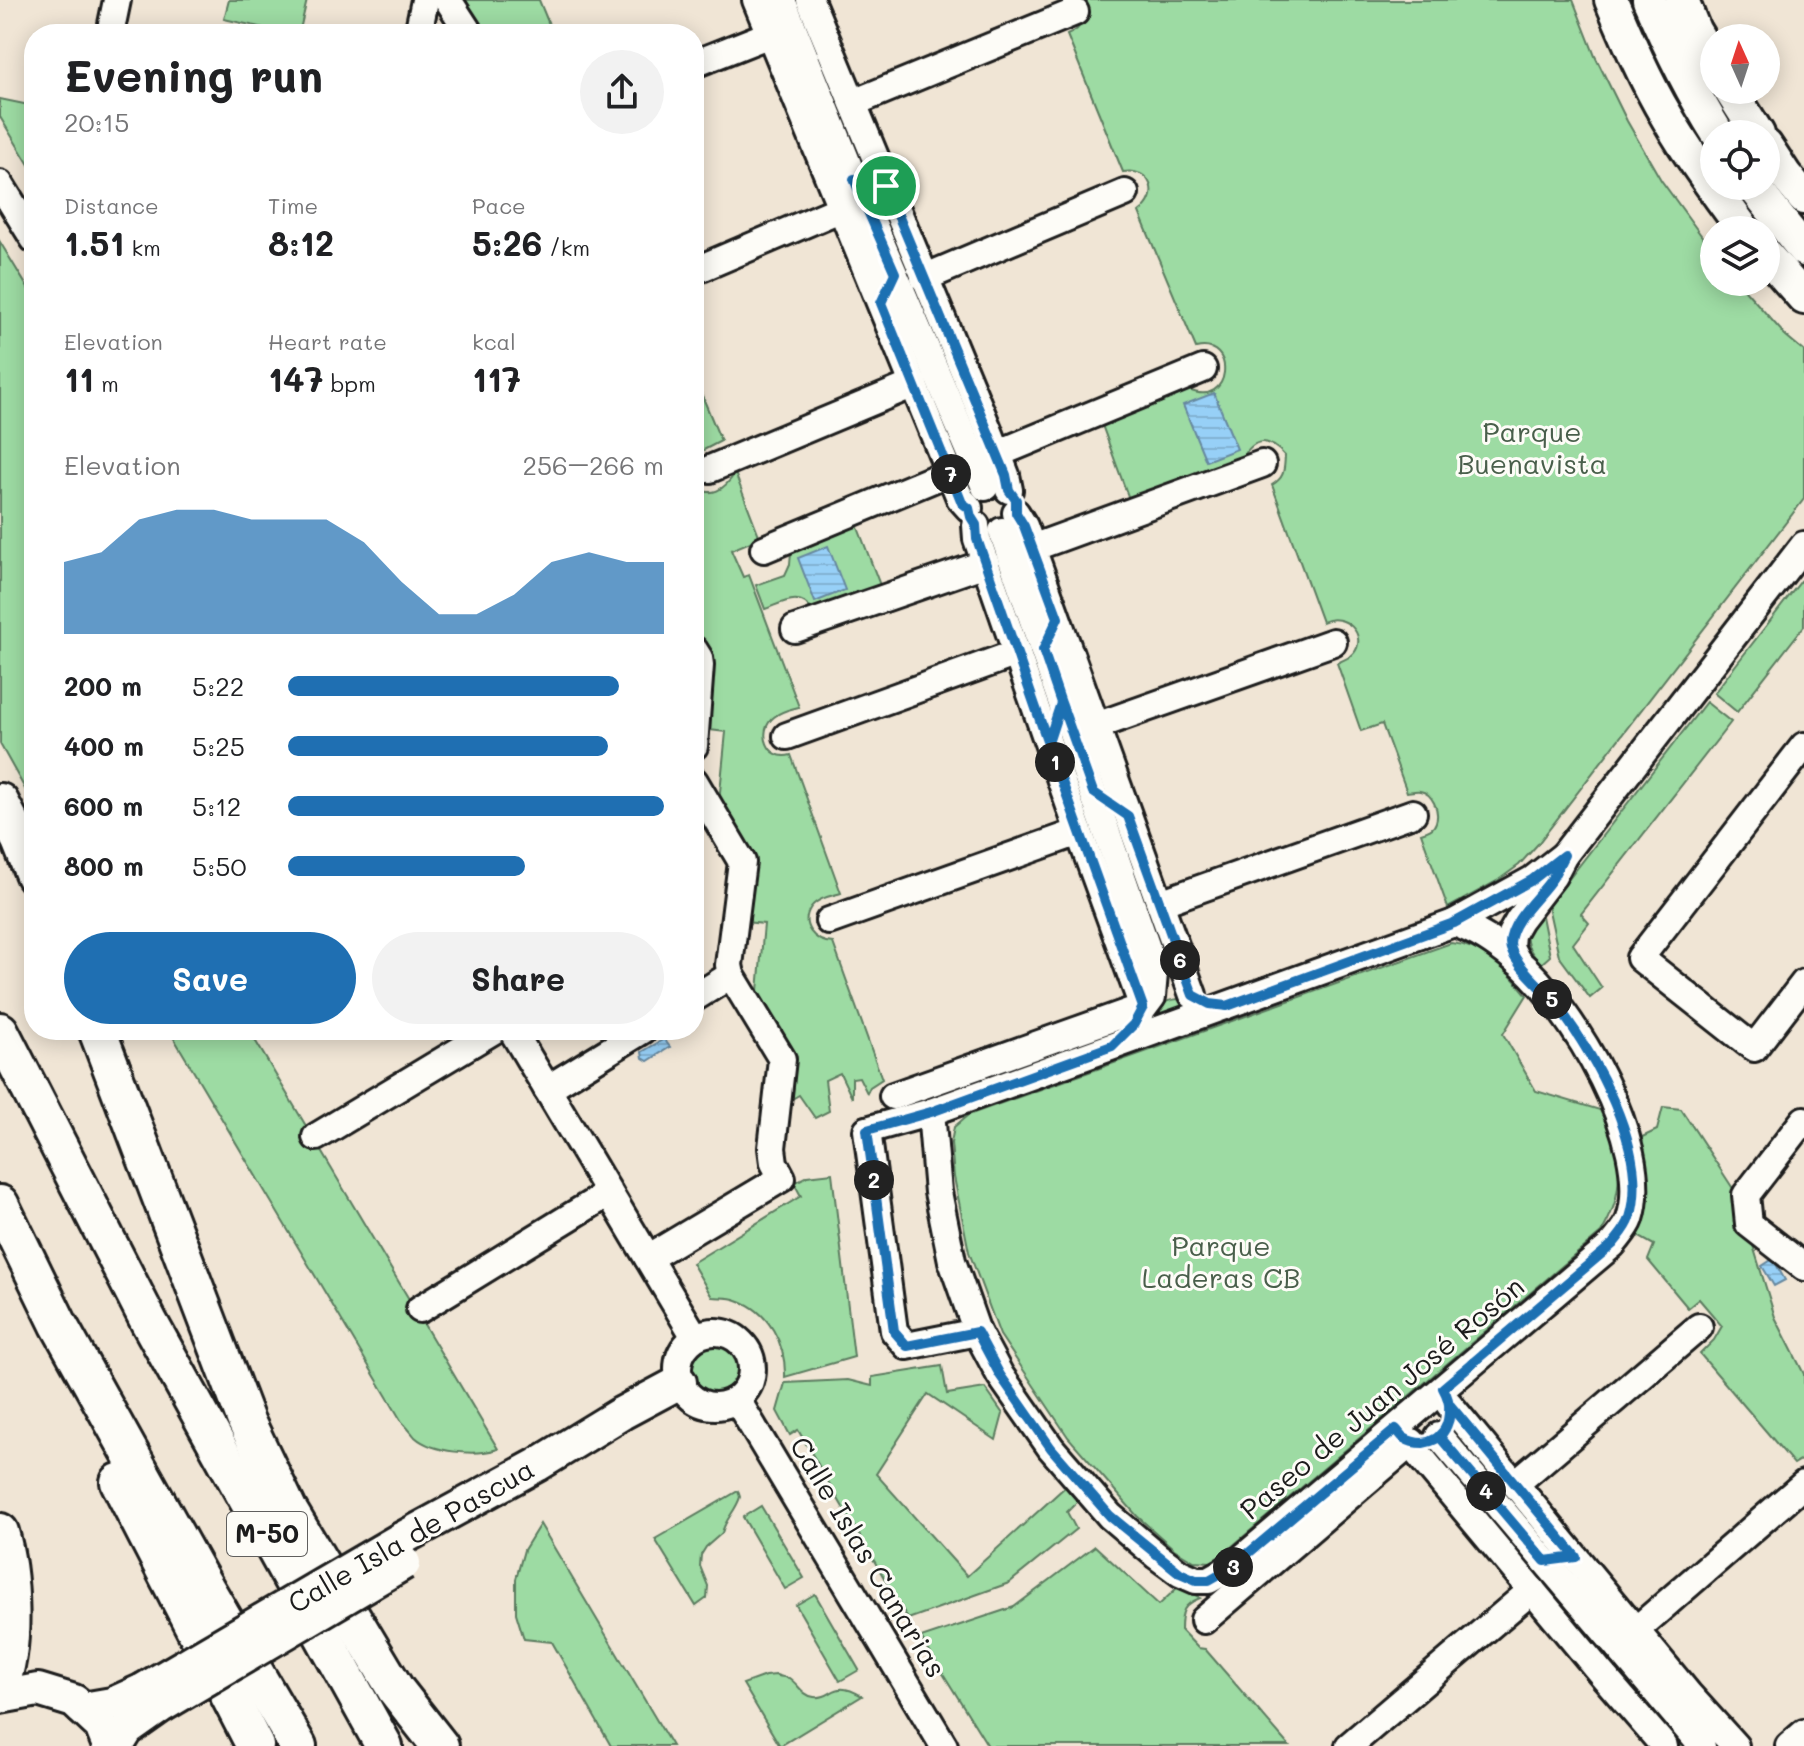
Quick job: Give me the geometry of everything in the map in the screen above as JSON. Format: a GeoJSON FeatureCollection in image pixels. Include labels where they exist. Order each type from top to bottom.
{"type":"FeatureCollection","features":[{"type":"Feature","properties":{"kind":"highway"},"geometry":{"type":"LineString","coordinates":[[0,802],[24,850]]}},
{"type":"Feature","properties":{"kind":"highway","name":"M-50"},"geometry":{"type":"LineString","coordinates":[[0,1031],[149,1322],[384,1746]]}},
{"type":"Feature","properties":{"kind":"highway"},"geometry":{"type":"LineString","coordinates":[[101,1040],[246,1421],[289,1511],[396,1690],[440,1746]]}},
{"type":"Feature","properties":{"kind":"highway","name":"M-50"},"geometry":{"type":"LineString","coordinates":[[0,1204],[59,1325],[198,1575],[298,1746]]}},
{"type":"Feature","properties":{"kind":"highway"},"geometry":{"type":"LineString","coordinates":[[59,1325],[74,1394],[255,1746]]}},
{"type":"Feature","properties":{"kind":"highway"},"geometry":{"type":"LineString","coordinates":[[0,1532],[9,1583],[10,1622],[6,1671],[0,1686]]}},
{"type":"Feature","properties":{"kind":"main road"},"geometry":{"type":"LineString","coordinates":[[1611,0],[1665,115],[1734,216]]}},
{"type":"Feature","properties":{"kind":"main road"},"geometry":{"type":"LineString","coordinates":[[1649,0],[1677,62],[1709,120]]}},
{"type":"Feature","properties":{"kind":"main road"},"geometry":{"type":"LineString","coordinates":[[1682,0],[1700,40]]}},
{"type":"Feature","properties":{"kind":"main road"},"geometry":{"type":"LineString","coordinates":[[1780,167],[1804,198]]}},
{"type":"Feature","properties":{"kind":"main road"},"geometry":{"type":"LineString","coordinates":[[1764,200],[1804,250]]}},
{"type":"Feature","properties":{"kind":"main road"},"geometry":{"type":"LineString","coordinates":[[1780,271],[1804,298]]}},
{"type":"Feature","properties":{"kind":"main road","name":"Calle Isla de Pascua"},"geometry":{"type":"LineString","coordinates":[[152,1698],[407,1549],[622,1413],[683,1388]]}},
{"type":"Feature","properties":{"kind":"main road"},"geometry":{"type":"LineString","coordinates":[[0,1697],[38,1690],[74,1701],[101,1726],[109,1746]]}},
{"type":"Feature","properties":{"kind":"main road"},"geometry":{"type":"LineString","coordinates":[[83,1709],[152,1698]]}},
{"type":"Feature","properties":{"kind":"main road"},"geometry":{"type":"LineString","coordinates":[[117,1746],[152,1698]]}},
{"type":"Feature","properties":{"kind":"street"},"geometry":{"type":"LineString","coordinates":[[112,24],[117,0]]}},
{"type":"Feature","properties":{"kind":"street"},"geometry":{"type":"LineString","coordinates":[[420,24],[425,0]]}},
{"type":"Feature","properties":{"kind":"street"},"geometry":{"type":"LineString","coordinates":[[448,0],[464,24]]}},
{"type":"Feature","properties":{"kind":"street"},"geometry":{"type":"LineString","coordinates":[[756,0],[962,503],[993,509],[1024,526],[1160,903],[1187,992]]}},
{"type":"Feature","properties":{"kind":"street"},"geometry":{"type":"LineString","coordinates":[[782,0],[993,509],[1030,652],[1048,743],[1145,1004]]}},
{"type":"Feature","properties":{"kind":"street"},"geometry":{"type":"LineString","coordinates":[[797,37],[812,4]]}},
{"type":"Feature","properties":{"kind":"street"},"geometry":{"type":"LineString","coordinates":[[812,4],[1006,475],[977,539],[986,563],[1030,652],[1061,703],[1152,963],[1167,982],[1210,1004],[1227,1006]]}},
{"type":"Feature","properties":{"kind":"street"},"geometry":{"type":"LineString","coordinates":[[853,103],[1075,12]]}},
{"type":"Feature","properties":{"kind":"street"},"geometry":{"type":"LineString","coordinates":[[704,60],[770,34]]}},
{"type":"Feature","properties":{"kind":"street"},"geometry":{"type":"LineString","coordinates":[[806,121],[834,130]]}},
{"type":"Feature","properties":{"kind":"street"},"geometry":{"type":"LineString","coordinates":[[854,179],[886,186]]}},
{"type":"Feature","properties":{"kind":"street"},"geometry":{"type":"LineString","coordinates":[[0,184],[24,223]]}},
{"type":"Feature","properties":{"kind":"street"},"geometry":{"type":"LineString","coordinates":[[924,278],[1125,193]]}},
{"type":"Feature","properties":{"kind":"street"},"geometry":{"type":"LineString","coordinates":[[704,267],[842,208]]}},
{"type":"Feature","properties":{"kind":"street"},"geometry":{"type":"LineString","coordinates":[[881,303],[895,273]]}},
{"type":"Feature","properties":{"kind":"street"},"geometry":{"type":"LineString","coordinates":[[941,383],[956,353]]}},
{"type":"Feature","properties":{"kind":"street"},"geometry":{"type":"LineString","coordinates":[[997,454],[1203,369]]}},
{"type":"Feature","properties":{"kind":"street"},"geometry":{"type":"LineString","coordinates":[[710,469],[914,384]]}},
{"type":"Feature","properties":{"kind":"street"},"geometry":{"type":"LineString","coordinates":[[1032,548],[1262,464]]}},
{"type":"Feature","properties":{"kind":"street"},"geometry":{"type":"LineString","coordinates":[[764,549],[950,472]]}},
{"type":"Feature","properties":{"kind":"street"},"geometry":{"type":"LineString","coordinates":[[1517,961],[1510,947],[1511,934],[1519,920],[1553,876],[1564,855],[1804,545]]}},
{"type":"Feature","properties":{"kind":"street"},"geometry":{"type":"LineString","coordinates":[[795,629],[986,563]]}},
{"type":"Feature","properties":{"kind":"street"},"geometry":{"type":"LineString","coordinates":[[787,736],[1030,652],[1058,618]]}},
{"type":"Feature","properties":{"kind":"street"},"geometry":{"type":"LineString","coordinates":[[1096,726],[1333,642]]}},
{"type":"Feature","properties":{"kind":"street"},"geometry":{"type":"LineString","coordinates":[[1048,743],[1061,703]]}},
{"type":"Feature","properties":{"kind":"street"},"geometry":{"type":"LineString","coordinates":[[1804,746],[1640,958],[1754,1048],[1804,983]]}},
{"type":"Feature","properties":{"kind":"street"},"geometry":{"type":"LineString","coordinates":[[1093,792],[1128,816]]}},
{"type":"Feature","properties":{"kind":"street"},"geometry":{"type":"LineString","coordinates":[[648,1258],[782,1178],[774,1163],[772,1148],[782,1059],[731,975],[729,965],[742,862],[704,798]]}},
{"type":"Feature","properties":{"kind":"street"},"geometry":{"type":"LineString","coordinates":[[1160,903],[1413,813]]}},
{"type":"Feature","properties":{"kind":"street"},"geometry":{"type":"LineString","coordinates":[[829,921],[1079,832]]}},
{"type":"Feature","properties":{"kind":"street"},"geometry":{"type":"LineString","coordinates":[[977,1332],[907,1346],[894,1331],[867,1130],[934,1111],[1454,923],[1532,880],[1564,855]]}},
{"type":"Feature","properties":{"kind":"street","name":"Paseo de Juan José Rosón"},"geometry":{"type":"LineString","coordinates":[[1209,1580],[1232,1567],[1404,1435],[1613,1244],[1629,1222],[1634,1202],[1632,1156],[1627,1137],[1608,1091],[1573,1028],[1517,961],[1475,931],[1454,923]]}},
{"type":"Feature","properties":{"kind":"street"},"geometry":{"type":"LineString","coordinates":[[1112,1046],[1134,1024],[1152,997],[1152,963]]}},
{"type":"Feature","properties":{"kind":"street"},"geometry":{"type":"LineString","coordinates":[[704,992],[731,975]]}},
{"type":"Feature","properties":{"kind":"street"},"geometry":{"type":"LineString","coordinates":[[893,1096],[1145,1004],[1165,993],[1187,992]]}},
{"type":"Feature","properties":{"kind":"street"},"geometry":{"type":"LineString","coordinates":[[316,1137],[477,1040]]}},
{"type":"Feature","properties":{"kind":"street"},"geometry":{"type":"LineString","coordinates":[[518,1040],[695,1337]]}},
{"type":"Feature","properties":{"kind":"street"},"geometry":{"type":"LineString","coordinates":[[547,1089],[627,1040]]}},
{"type":"Feature","properties":{"kind":"street"},"geometry":{"type":"LineString","coordinates":[[928,1084],[934,1111],[938,1192],[952,1261],[977,1332],[1000,1375],[1051,1448],[1110,1516],[1180,1573],[1196,1580],[1209,1580],[1212,1613],[1404,1435]]}},
{"type":"Feature","properties":{"kind":"street"},"geometry":{"type":"LineString","coordinates":[[1804,1120],[1746,1195],[1749,1224],[1804,1267]]}},
{"type":"Feature","properties":{"kind":"street"},"geometry":{"type":"LineString","coordinates":[[420,1309],[609,1193]]}},
{"type":"Feature","properties":{"kind":"street"},"geometry":{"type":"LineString","coordinates":[[1515,1484],[1699,1327]]}},
{"type":"Feature","properties":{"kind":"street"},"geometry":{"type":"LineString","coordinates":[[721,1331],[742,1342],[752,1361],[752,1376],[737,1400],[712,1406],[698,1402],[683,1388],[677,1372],[679,1357],[687,1343],[695,1337],[721,1331]]}},
{"type":"Feature","properties":{"kind":"street"},"geometry":{"type":"LineString","coordinates":[[1404,1435],[1423,1443],[1435,1440],[1443,1433],[1449,1421],[1446,1396]]}},
{"type":"Feature","properties":{"kind":"street"},"geometry":{"type":"LineString","coordinates":[[1446,1396],[1689,1695],[1735,1746]]}},
{"type":"Feature","properties":{"kind":"street","name":"Calle Islas Canarias"},"geometry":{"type":"LineString","coordinates":[[737,1400],[934,1743]]}},
{"type":"Feature","properties":{"kind":"street"},"geometry":{"type":"LineString","coordinates":[[1404,1435],[1655,1743]]}},
{"type":"Feature","properties":{"kind":"street"},"geometry":{"type":"LineString","coordinates":[[1439,1436],[1693,1736]]}},
{"type":"Feature","properties":{"kind":"street"},"geometry":{"type":"LineString","coordinates":[[1636,1630],[1804,1484]]}},
{"type":"Feature","properties":{"kind":"street"},"geometry":{"type":"LineString","coordinates":[[1545,1561],[1576,1557]]}},
{"type":"Feature","properties":{"kind":"street"},"geometry":{"type":"LineString","coordinates":[[1349,1746],[1532,1590]]}},
{"type":"Feature","properties":{"kind":"street"},"geometry":{"type":"LineString","coordinates":[[1600,1672],[1605,1633]]}},
{"type":"Feature","properties":{"kind":"street"},"geometry":{"type":"LineString","coordinates":[[1689,1695],[1693,1736]]}},
{"type":"Feature","properties":{"kind":"street"},"geometry":{"type":"LineString","coordinates":[[1789,1746],[1804,1733]]}},
{"type":"Feature","properties":{"kind":"green space"},"geometry":{"type":"Polygon","coordinates":[[[229,0],[307,0],[301,24],[246,24],[224,19],[229,0]]]}},
{"type":"Feature","properties":{"kind":"green space"},"geometry":{"type":"Polygon","coordinates":[[[459,0],[539,0],[549,24],[475,24],[459,0]]]}},
{"type":"Feature","properties":{"kind":"green space","name":"Parque Buenavista"},"geometry":{"type":"Polygon","coordinates":[[[1075,0],[1573,0],[1595,56],[1627,121],[1661,180],[1700,234],[1700,296],[1750,296],[1785,335],[1804,351],[1804,499],[1537,845],[1519,865],[1497,881],[1448,908],[1421,833],[1435,824],[1436,807],[1424,792],[1407,792],[1382,724],[1361,731],[1337,663],[1354,653],[1358,639],[1356,632],[1346,622],[1331,619],[1322,622],[1272,485],[1282,476],[1285,456],[1268,443],[1257,443],[1242,459],[1129,499],[1102,425],[1189,390],[1203,393],[1214,390],[1224,372],[1218,353],[1209,348],[1196,348],[1139,212],[1150,198],[1150,184],[1141,174],[1123,172],[1067,35],[1078,28],[1081,16],[1075,0]]]}},
{"type":"Feature","properties":{"kind":"green space"},"geometry":{"type":"Polygon","coordinates":[[[0,99],[24,104],[24,157],[0,117],[0,99]]]}},
{"type":"Feature","properties":{"kind":"green space"},"geometry":{"type":"Polygon","coordinates":[[[0,242],[24,282],[24,787],[0,744],[0,242]]]}},
{"type":"Feature","properties":{"kind":"green space"},"geometry":{"type":"Polygon","coordinates":[[[704,400],[721,441],[704,450],[704,400]]]}},
{"type":"Feature","properties":{"kind":"green space"},"geometry":{"type":"Polygon","coordinates":[[[735,473],[760,538],[731,550],[743,577],[749,575],[799,707],[774,717],[765,737],[776,754],[791,755],[841,893],[811,907],[808,926],[815,936],[833,943],[882,1079],[867,1093],[859,1077],[852,1078],[852,1098],[840,1073],[825,1080],[829,1111],[815,1118],[799,1095],[787,1102],[790,1056],[757,1002],[764,924],[745,922],[719,802],[726,732],[704,729],[704,491],[717,491],[735,473]]]}},
{"type":"Feature","properties":{"kind":"green space"},"geometry":{"type":"Polygon","coordinates":[[[857,525],[881,588],[812,612],[803,601],[797,600],[765,609],[756,585],[785,575],[791,553],[857,525]]]}},
{"type":"Feature","properties":{"kind":"green space"},"geometry":{"type":"Polygon","coordinates":[[[1804,577],[1804,626],[1737,712],[1714,693],[1804,577]]]}},
{"type":"Feature","properties":{"kind":"green space"},"geometry":{"type":"Polygon","coordinates":[[[1706,702],[1731,722],[1581,914],[1589,923],[1573,944],[1602,988],[1590,998],[1559,956],[1548,906],[1706,702]]]}},
{"type":"Feature","properties":{"kind":"green space"},"geometry":{"type":"Polygon","coordinates":[[[1541,911],[1550,956],[1541,964],[1530,949],[1527,938],[1541,911]]]}},
{"type":"Feature","properties":{"kind":"green space","name":"Parque Laderas CB"},"geometry":{"type":"Polygon","coordinates":[[[1451,943],[1484,954],[1512,977],[1527,995],[1503,1034],[1536,1091],[1600,1110],[1617,1157],[1618,1186],[1610,1217],[1601,1233],[1223,1554],[1211,1562],[1194,1561],[1174,1549],[1137,1516],[1068,1437],[1000,1335],[969,1252],[954,1177],[951,1143],[954,1127],[968,1115],[1451,943]]]}},
{"type":"Feature","properties":{"kind":"green space"},"geometry":{"type":"Polygon","coordinates":[[[1179,999],[1191,1005],[1153,1019],[1162,1004],[1179,999]]]}},
{"type":"Feature","properties":{"kind":"green space"},"geometry":{"type":"Polygon","coordinates":[[[175,1040],[255,1040],[498,1449],[467,1452],[432,1447],[415,1437],[402,1422],[175,1040]]]}},
{"type":"Feature","properties":{"kind":"green space"},"geometry":{"type":"Polygon","coordinates":[[[1663,1107],[1681,1109],[1734,1190],[1738,1224],[1751,1239],[1775,1317],[1804,1374],[1804,1458],[1794,1464],[1700,1354],[1722,1326],[1699,1299],[1688,1308],[1648,1260],[1654,1245],[1634,1234],[1638,1139],[1657,1130],[1663,1107]]]}},
{"type":"Feature","properties":{"kind":"green space"},"geometry":{"type":"Polygon","coordinates":[[[832,1173],[854,1357],[785,1377],[779,1341],[767,1320],[737,1300],[712,1297],[692,1263],[801,1196],[794,1183],[807,1176],[832,1173]]]}},
{"type":"Feature","properties":{"kind":"green space"},"geometry":{"type":"Polygon","coordinates":[[[714,1342],[732,1350],[740,1368],[732,1386],[714,1394],[696,1386],[688,1368],[696,1350],[714,1342]]]}},
{"type":"Feature","properties":{"kind":"green space"},"geometry":{"type":"Polygon","coordinates":[[[942,1366],[947,1394],[985,1388],[1003,1414],[996,1440],[928,1394],[876,1474],[967,1576],[1065,1487],[1078,1501],[1067,1512],[1076,1529],[1009,1583],[908,1619],[798,1430],[790,1435],[777,1411],[785,1383],[848,1380],[872,1386],[872,1377],[942,1366]]]}},
{"type":"Feature","properties":{"kind":"green space"},"geometry":{"type":"Polygon","coordinates":[[[1452,1471],[1593,1636],[1589,1640],[1448,1474],[1452,1471]]]}},
{"type":"Feature","properties":{"kind":"green space"},"geometry":{"type":"Polygon","coordinates":[[[738,1491],[740,1497],[722,1533],[701,1555],[700,1566],[708,1586],[707,1598],[696,1606],[655,1539],[738,1491]]]}},
{"type":"Feature","properties":{"kind":"green space"},"geometry":{"type":"Polygon","coordinates":[[[761,1506],[804,1578],[785,1589],[743,1517],[761,1506]]]}},
{"type":"Feature","properties":{"kind":"green space"},"geometry":{"type":"Polygon","coordinates":[[[540,1524],[672,1746],[611,1746],[552,1642],[524,1639],[516,1613],[516,1579],[524,1550],[540,1524]]]}},
{"type":"Feature","properties":{"kind":"green space"},"geometry":{"type":"Polygon","coordinates":[[[1095,1546],[1159,1605],[1179,1586],[1200,1598],[1184,1610],[1181,1630],[1198,1648],[1205,1649],[1289,1746],[988,1746],[921,1638],[1014,1607],[1095,1546]]]}},
{"type":"Feature","properties":{"kind":"green space"},"geometry":{"type":"Polygon","coordinates":[[[815,1594],[859,1670],[840,1681],[796,1605],[815,1594]]]}},
{"type":"Feature","properties":{"kind":"green space"},"geometry":{"type":"Polygon","coordinates":[[[1621,1668],[1687,1746],[1679,1746],[1617,1672],[1621,1668]]]}},
{"type":"Feature","properties":{"kind":"green space"},"geometry":{"type":"Polygon","coordinates":[[[776,1675],[789,1678],[803,1692],[814,1697],[839,1689],[862,1696],[780,1746],[743,1684],[776,1675]]]}},
{"type":"Feature","properties":{"kind":"water"},"geometry":{"type":"Polygon","coordinates":[[[1214,393],[1237,449],[1206,461],[1183,405],[1214,393]]]}},
{"type":"Feature","properties":{"kind":"water"},"geometry":{"type":"Polygon","coordinates":[[[828,546],[845,590],[815,602],[798,558],[828,546]]]}},
{"type":"Feature","properties":{"kind":"water"},"geometry":{"type":"Polygon","coordinates":[[[662,1040],[670,1047],[648,1061],[643,1058],[642,1052],[662,1040]]]}},
{"type":"Feature","properties":{"kind":"water"},"geometry":{"type":"Polygon","coordinates":[[[1773,1259],[1785,1280],[1774,1286],[1762,1266],[1773,1259]]]}},
{"type":"Feature","properties":{"kind":"route"},"geometry":{"type":"LineString","coordinates":[[886,186],[854,179],[895,273],[881,303],[962,503],[969,508],[976,525],[977,539],[1048,743],[1061,703],[1093,792],[1128,816],[1193,995],[1210,1004],[1227,1006],[1454,923],[1532,880],[1564,855],[1553,876],[1519,920],[1511,934],[1510,947],[1517,961],[1573,1028],[1608,1091],[1632,1156],[1634,1202],[1629,1222],[1613,1244],[1443,1388],[1448,1397],[1449,1404],[1450,1408],[1449,1421],[1439,1436],[1545,1561],[1576,1557],[1449,1404],[1449,1421],[1435,1440],[1412,1442],[1396,1429],[1232,1567],[1209,1580],[1196,1580],[1180,1573],[1157,1556],[1110,1516],[1051,1448],[1000,1375],[977,1332],[907,1346],[894,1331],[867,1130],[931,1112],[1112,1046],[1134,1024],[1143,1007],[1048,743],[1061,703],[1043,650],[1058,618],[1022,520],[1016,513],[1016,500],[1009,490],[1006,475],[886,186]]}}]}
